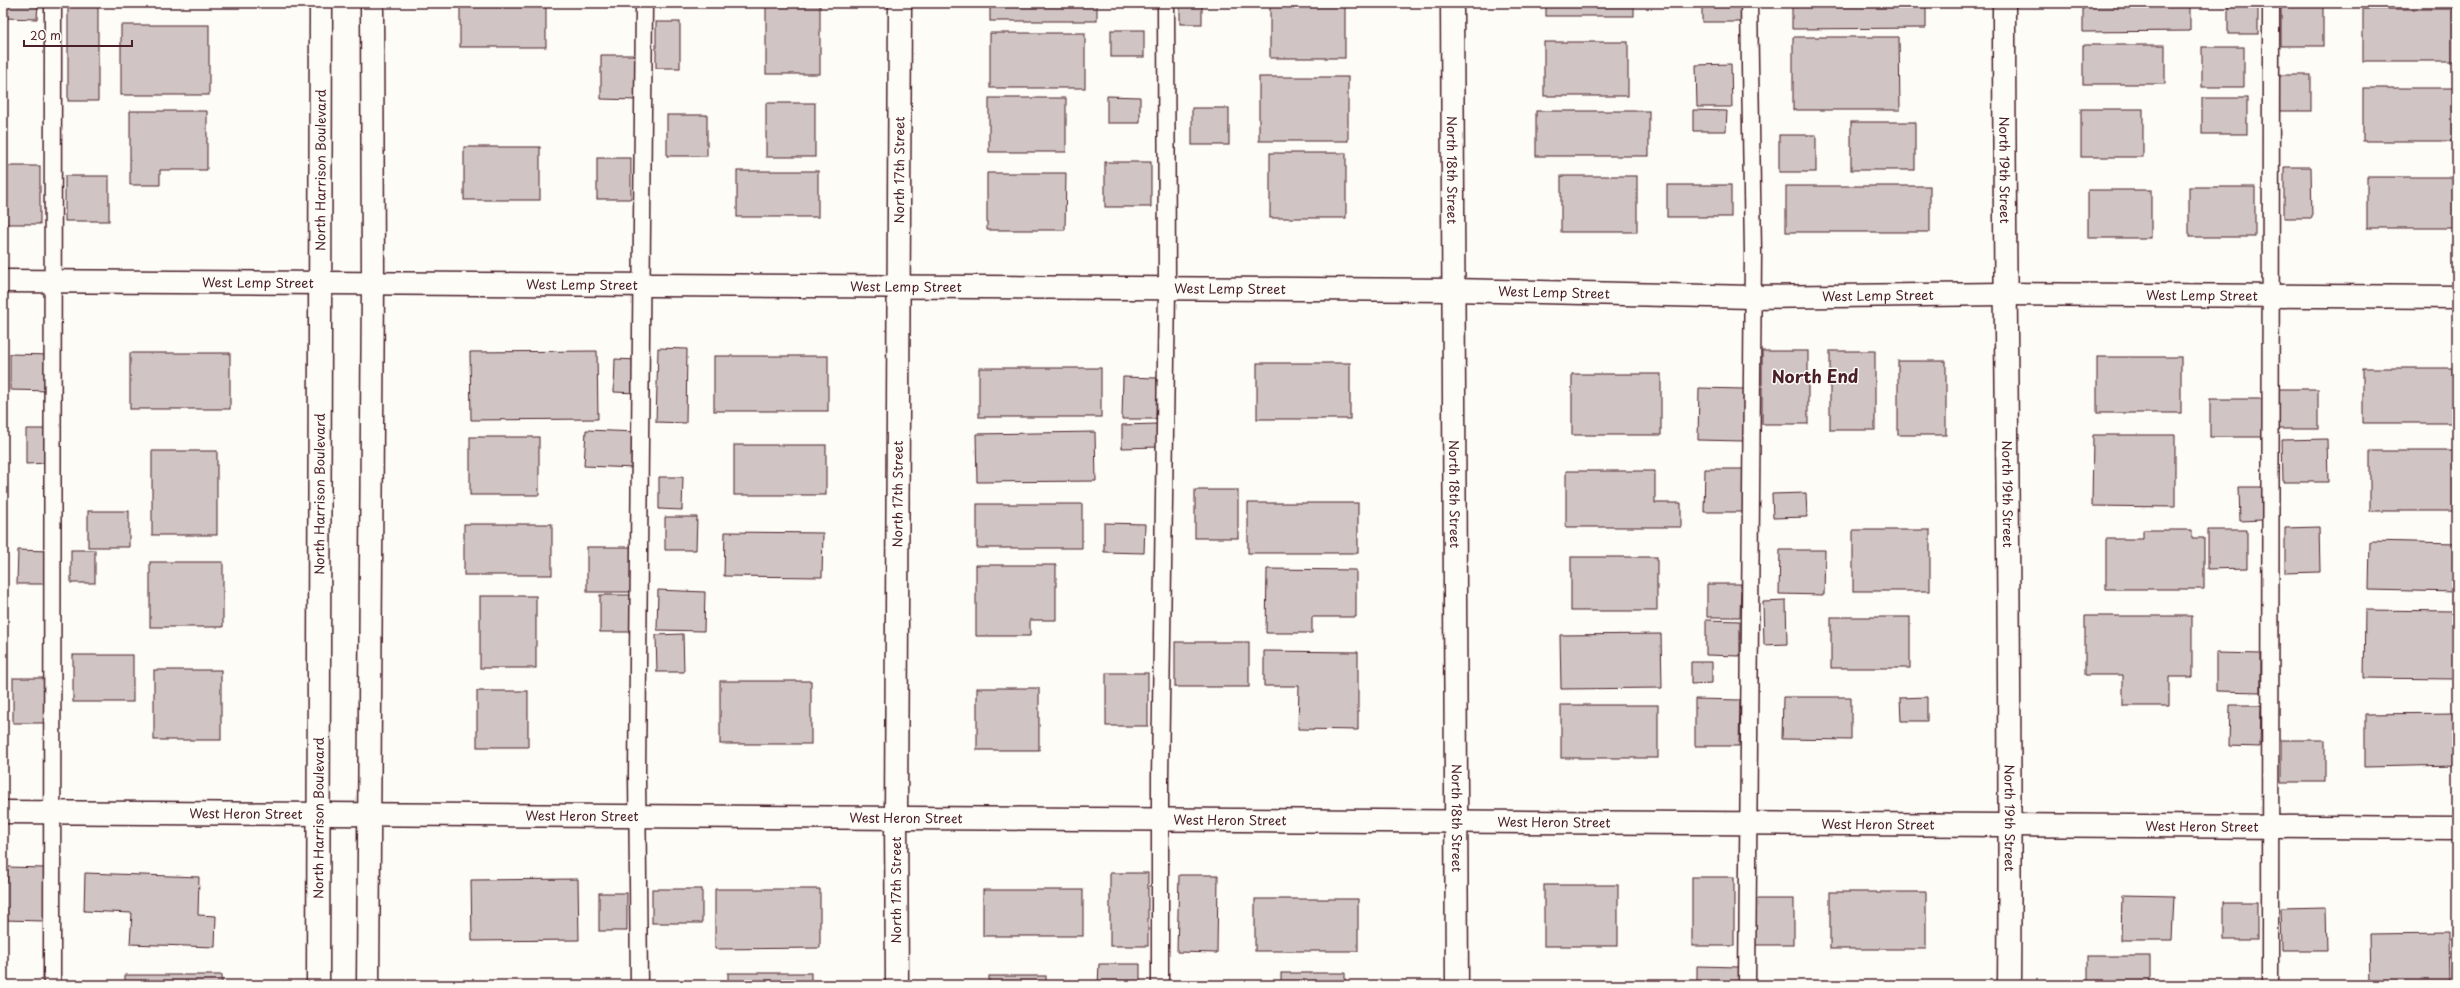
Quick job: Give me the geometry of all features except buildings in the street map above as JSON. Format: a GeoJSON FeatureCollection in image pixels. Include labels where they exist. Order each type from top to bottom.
{"type":"FeatureCollection","features":[{"type":"Feature","properties":{"kind":"street","name":"North Harrison Boulevard"},"geometry":{"type":"LineString","coordinates":[[318,985],[320,814],[321,3]]}},
{"type":"Feature","properties":{"kind":"street"},"geometry":{"type":"LineString","coordinates":[[368,985],[373,283],[372,3]]}},
{"type":"Feature","properties":{"kind":"street","name":"North 17th Street"},"geometry":{"type":"LineString","coordinates":[[897,985],[896,818],[900,3]]}},
{"type":"Feature","properties":{"kind":"street","name":"North 18th Street"},"geometry":{"type":"LineString","coordinates":[[1452,3],[1452,290],[1458,822],[1457,985]]}},
{"type":"Feature","properties":{"kind":"street","name":"North 19th Street"},"geometry":{"type":"LineString","coordinates":[[2004,3],[2004,294],[2010,826],[2009,985]]}},
{"type":"Feature","properties":{"kind":"street","name":"West Lemp Street"},"geometry":{"type":"LineString","coordinates":[[3,281],[1452,290],[1752,297],[2004,294],[2457,297]]}},
{"type":"Feature","properties":{"kind":"street","name":"West Heron Street"},"geometry":{"type":"LineString","coordinates":[[3,812],[2457,828]]}},
{"type":"Feature","properties":{"kind":"lane"},"geometry":{"type":"LineString","coordinates":[[52,985],[53,3]]}},
{"type":"Feature","properties":{"kind":"lane"},"geometry":{"type":"LineString","coordinates":[[639,985],[637,816],[644,3]]}},
{"type":"Feature","properties":{"kind":"lane"},"geometry":{"type":"LineString","coordinates":[[1160,985],[1160,820],[1167,289],[1166,3]]}},
{"type":"Feature","properties":{"kind":"lane"},"geometry":{"type":"LineString","coordinates":[[1747,985],[1752,297],[1749,3]]}},
{"type":"Feature","properties":{"kind":"lane"},"geometry":{"type":"LineString","coordinates":[[2270,985],[2271,3]]}},
{"type":"Feature","properties":{"kind":"district","name":"North End"},"geometry":{"type":"Point","coordinates":[1815,377]}}]}
